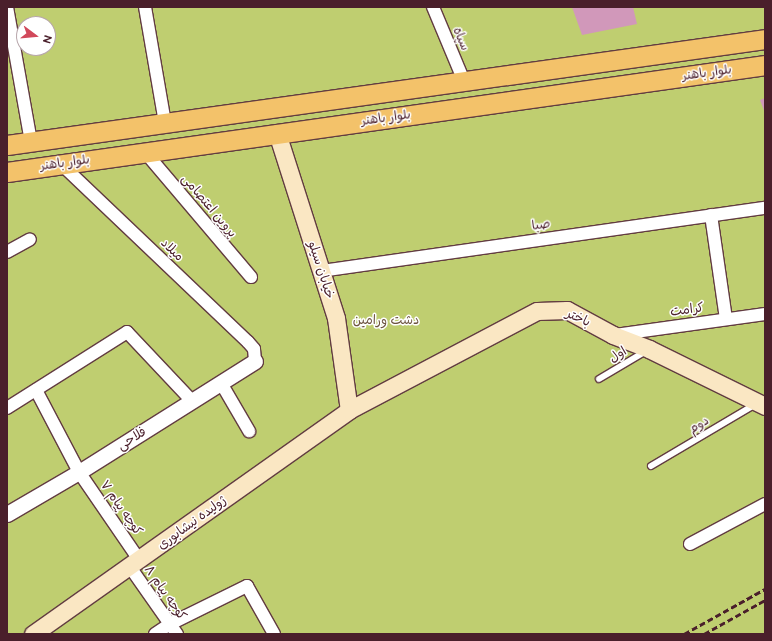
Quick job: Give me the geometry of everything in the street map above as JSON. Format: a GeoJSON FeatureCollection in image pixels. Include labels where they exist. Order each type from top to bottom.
{"type":"FeatureCollection","features":[{"type":"Feature","properties":{"kind":"main road","name":"بلوار باهنر"},"geometry":{"type":"LineString","coordinates":[[7,145],[765,39]]}},
{"type":"Feature","properties":{"kind":"main road"},"geometry":{"type":"LineString","coordinates":[[627,58],[629,84]]}},
{"type":"Feature","properties":{"kind":"main road","name":"بلوار باهنر"},"geometry":{"type":"LineString","coordinates":[[7,172],[765,64]]}},
{"type":"Feature","properties":{"kind":"main road","name":"خیابان سیلو"},"geometry":{"type":"LineString","coordinates":[[277,133],[336,318],[350,410]]}},
{"type":"Feature","properties":{"kind":"main road","name":"باختر"},"geometry":{"type":"LineString","coordinates":[[350,410],[537,311],[567,310],[613,335],[649,349],[762,405]]}},
{"type":"Feature","properties":{"kind":"main road","name":"ژولیده نیشابوری"},"geometry":{"type":"LineString","coordinates":[[33,634],[135,564],[350,410]]}},
{"type":"Feature","properties":{"kind":"street"},"geometry":{"type":"LineString","coordinates":[[7,7],[12,63],[31,142]]}},
{"type":"Feature","properties":{"kind":"street"},"geometry":{"type":"LineString","coordinates":[[145,7],[165,123]]}},
{"type":"Feature","properties":{"kind":"street","name":"سپاه"},"geometry":{"type":"LineString","coordinates":[[433,7],[464,81]]}},
{"type":"Feature","properties":{"kind":"street","name":"پروین اعتصامی"},"geometry":{"type":"LineString","coordinates":[[145,152],[251,277]]}},
{"type":"Feature","properties":{"kind":"street","name":"میلاد"},"geometry":{"type":"LineString","coordinates":[[61,164],[248,342],[254,350],[254,361]]}},
{"type":"Feature","properties":{"kind":"street","name":"صبا"},"geometry":{"type":"LineString","coordinates":[[321,271],[765,208]]}},
{"type":"Feature","properties":{"kind":"street"},"geometry":{"type":"LineString","coordinates":[[711,215],[726,319]]}},
{"type":"Feature","properties":{"kind":"street"},"geometry":{"type":"LineString","coordinates":[[7,252],[30,239]]}},
{"type":"Feature","properties":{"kind":"street","name":"کرامت"},"geometry":{"type":"LineString","coordinates":[[613,335],[765,314]]}},
{"type":"Feature","properties":{"kind":"street"},"geometry":{"type":"LineString","coordinates":[[7,408],[127,332],[192,401]]}},
{"type":"Feature","properties":{"kind":"street","name":"فلاحی"},"geometry":{"type":"LineString","coordinates":[[7,514],[79,472],[254,361]]}},
{"type":"Feature","properties":{"kind":"street"},"geometry":{"type":"LineString","coordinates":[[221,383],[249,431]]}},
{"type":"Feature","properties":{"kind":"street","name":"کوچه پیام ۷"},"geometry":{"type":"LineString","coordinates":[[36,390],[79,472],[135,564]]}},
{"type":"Feature","properties":{"kind":"street"},"geometry":{"type":"LineString","coordinates":[[690,544],[765,504]]}},
{"type":"Feature","properties":{"kind":"street","name":"کوچه پیام ۸"},"geometry":{"type":"LineString","coordinates":[[135,564],[177,634]]}},
{"type":"Feature","properties":{"kind":"street"},"geometry":{"type":"LineString","coordinates":[[155,634],[170,624],[247,586],[274,634]]}},
{"type":"Feature","properties":{"kind":"lane","name":"اول"},"geometry":{"type":"LineString","coordinates":[[599,379],[649,349]]}},
{"type":"Feature","properties":{"kind":"lane","name":"دوم"},"geometry":{"type":"LineString","coordinates":[[651,466],[762,405]]}},
{"type":"Feature","properties":{"kind":"green space","name":"دشت ورامین"},"geometry":{"type":"Polygon","coordinates":[[[7,7],[765,7],[765,634],[7,634],[7,7]]]}},
{"type":"Feature","properties":{"kind":"building"},"geometry":{"type":"Polygon","coordinates":[[[572,7],[633,7],[637,24],[582,35],[572,7]]]}},
{"type":"Feature","properties":{"kind":"building"},"geometry":{"type":"Polygon","coordinates":[[[765,98],[765,113],[760,100],[765,98]]]}},
{"type":"Feature","properties":{"kind":"railway"},"geometry":{"type":"LineString","coordinates":[[684,634],[765,589]]}},
{"type":"Feature","properties":{"kind":"railway"},"geometry":{"type":"LineString","coordinates":[[704,634],[765,600]]}}]}
